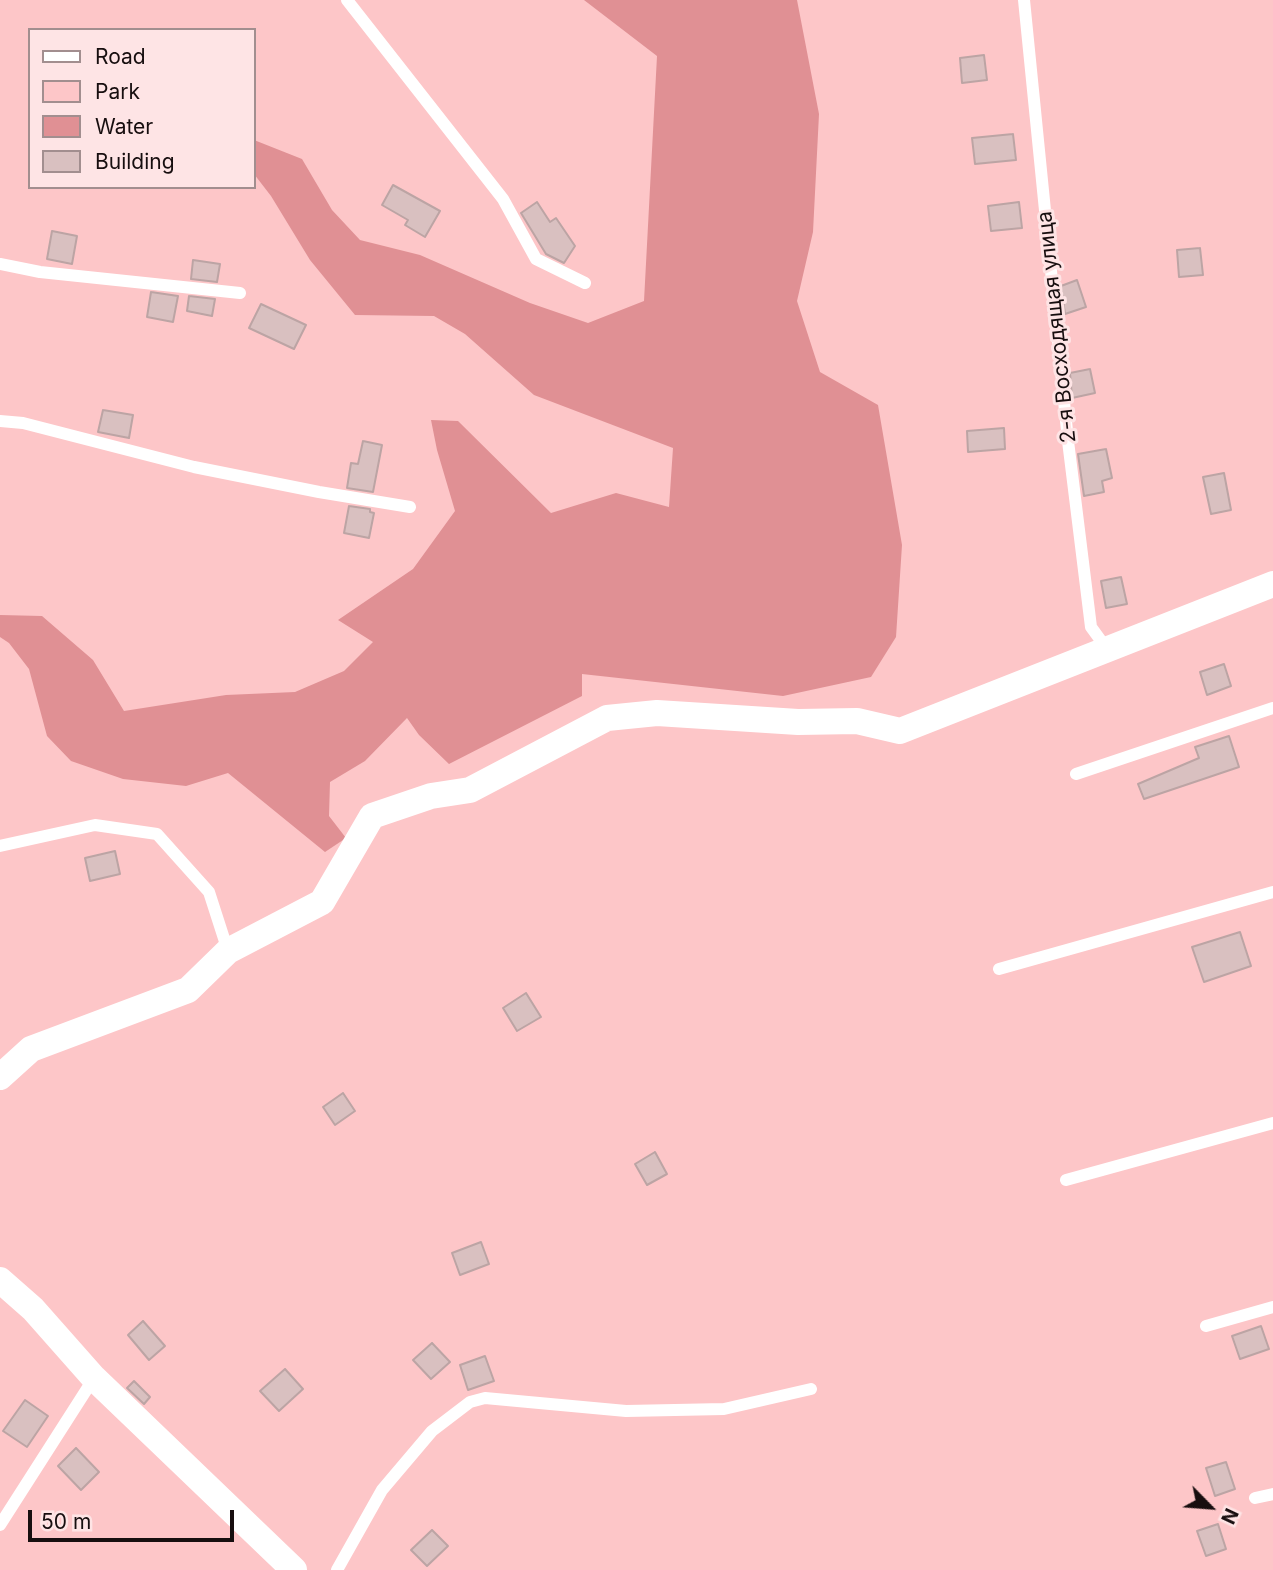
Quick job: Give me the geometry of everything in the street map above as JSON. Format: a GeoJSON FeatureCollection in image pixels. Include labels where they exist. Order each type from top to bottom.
{"type":"FeatureCollection","features":[{"type":"Feature","properties":{"kind":"street"},"geometry":{"type":"LineString","coordinates":[[0,1077],[31,1049],[188,990],[228,951],[322,902],[372,816],[431,796],[470,790],[607,718],[657,713],[798,722],[857,721],[900,731],[1273,584]]}},
{"type":"Feature","properties":{"kind":"street"},"geometry":{"type":"LineString","coordinates":[[0,1280],[33,1309],[94,1378],[294,1570]]}},
{"type":"Feature","properties":{"kind":"lane"},"geometry":{"type":"LineString","coordinates":[[348,0],[503,199],[536,259],[585,283]]}},
{"type":"Feature","properties":{"kind":"lane","name":"2-я Восходящая улица"},"geometry":{"type":"LineString","coordinates":[[1024,0],[1068,440],[1091,628],[1107,649]]}},
{"type":"Feature","properties":{"kind":"lane"},"geometry":{"type":"LineString","coordinates":[[0,264],[40,272],[240,293]]}},
{"type":"Feature","properties":{"kind":"lane"},"geometry":{"type":"LineString","coordinates":[[0,421],[23,424],[194,467],[410,507]]}},
{"type":"Feature","properties":{"kind":"lane"},"geometry":{"type":"LineString","coordinates":[[1076,774],[1273,708]]}},
{"type":"Feature","properties":{"kind":"lane"},"geometry":{"type":"LineString","coordinates":[[0,846],[95,825],[157,834],[209,892],[228,951]]}},
{"type":"Feature","properties":{"kind":"lane"},"geometry":{"type":"LineString","coordinates":[[999,969],[1273,892]]}},
{"type":"Feature","properties":{"kind":"lane"},"geometry":{"type":"LineString","coordinates":[[1066,1180],[1273,1123]]}},
{"type":"Feature","properties":{"kind":"lane"},"geometry":{"type":"LineString","coordinates":[[1206,1326],[1273,1307]]}},
{"type":"Feature","properties":{"kind":"lane"},"geometry":{"type":"LineString","coordinates":[[0,1525],[94,1378]]}},
{"type":"Feature","properties":{"kind":"lane"},"geometry":{"type":"LineString","coordinates":[[337,1570],[382,1490],[432,1431],[470,1402],[485,1398],[626,1411],[724,1409],[811,1389]]}},
{"type":"Feature","properties":{"kind":"lane"},"geometry":{"type":"LineString","coordinates":[[1255,1498],[1273,1494]]}},
{"type":"Feature","properties":{"kind":"green space"},"geometry":{"type":"Polygon","coordinates":[[[0,0],[1273,0],[1273,1570],[0,1570],[0,0]]]}},
{"type":"Feature","properties":{"kind":"water"},"geometry":{"type":"Polygon","coordinates":[[[584,0],[797,0],[819,114],[813,232],[797,301],[820,372],[878,405],[902,545],[896,637],[871,677],[783,696],[582,674],[582,696],[449,764],[419,735],[407,718],[365,761],[330,782],[329,816],[346,838],[325,852],[228,773],[186,786],[123,779],[71,761],[47,736],[29,669],[9,643],[0,637],[0,615],[42,616],[93,660],[124,711],[226,695],[295,692],[344,671],[373,642],[338,620],[413,569],[455,511],[431,420],[458,421],[551,513],[616,493],[669,507],[673,448],[534,395],[465,334],[434,316],[355,315],[310,260],[256,177],[256,141],[302,159],[332,210],[360,240],[420,255],[530,303],[588,323],[644,301],[657,56],[584,0]]]}},
{"type":"Feature","properties":{"kind":"building"},"geometry":{"type":"Polygon","coordinates":[[[984,55],[987,80],[962,83],[960,58],[984,55]]]}},
{"type":"Feature","properties":{"kind":"building"},"geometry":{"type":"Polygon","coordinates":[[[1013,134],[1016,160],[975,164],[972,138],[1013,134]]]}},
{"type":"Feature","properties":{"kind":"building"},"geometry":{"type":"Polygon","coordinates":[[[393,185],[440,211],[425,237],[405,225],[408,220],[382,205],[393,185]]]}},
{"type":"Feature","properties":{"kind":"building"},"geometry":{"type":"Polygon","coordinates":[[[537,202],[550,222],[556,218],[575,246],[564,263],[546,254],[521,213],[537,202]]]}},
{"type":"Feature","properties":{"kind":"building"},"geometry":{"type":"Polygon","coordinates":[[[1019,202],[1022,228],[991,231],[988,206],[1019,202]]]}},
{"type":"Feature","properties":{"kind":"building"},"geometry":{"type":"Polygon","coordinates":[[[52,231],[77,236],[72,264],[47,259],[52,231]]]}},
{"type":"Feature","properties":{"kind":"building"},"geometry":{"type":"Polygon","coordinates":[[[1200,248],[1203,275],[1179,277],[1177,250],[1200,248]]]}},
{"type":"Feature","properties":{"kind":"building"},"geometry":{"type":"Polygon","coordinates":[[[193,260],[220,264],[217,282],[191,279],[193,260]]]}},
{"type":"Feature","properties":{"kind":"building"},"geometry":{"type":"Polygon","coordinates":[[[1077,280],[1086,307],[1065,314],[1061,286],[1077,280]]]}},
{"type":"Feature","properties":{"kind":"building"},"geometry":{"type":"Polygon","coordinates":[[[151,292],[178,296],[173,322],[147,317],[151,292]]]}},
{"type":"Feature","properties":{"kind":"building"},"geometry":{"type":"Polygon","coordinates":[[[189,296],[215,299],[212,316],[187,311],[189,296]]]}},
{"type":"Feature","properties":{"kind":"building"},"geometry":{"type":"Polygon","coordinates":[[[261,304],[306,325],[294,349],[249,328],[261,304]]]}},
{"type":"Feature","properties":{"kind":"building"},"geometry":{"type":"Polygon","coordinates":[[[1090,369],[1095,393],[1072,398],[1070,373],[1090,369]]]}},
{"type":"Feature","properties":{"kind":"building"},"geometry":{"type":"Polygon","coordinates":[[[103,410],[133,415],[129,438],[98,432],[103,410]]]}},
{"type":"Feature","properties":{"kind":"building"},"geometry":{"type":"Polygon","coordinates":[[[1004,428],[1005,449],[968,452],[967,431],[1004,428]]]}},
{"type":"Feature","properties":{"kind":"building"},"geometry":{"type":"Polygon","coordinates":[[[363,441],[382,445],[373,492],[347,488],[351,463],[358,464],[363,441]]]}},
{"type":"Feature","properties":{"kind":"building"},"geometry":{"type":"Polygon","coordinates":[[[1106,449],[1112,478],[1102,481],[1104,492],[1084,496],[1078,454],[1106,449]]]}},
{"type":"Feature","properties":{"kind":"building"},"geometry":{"type":"Polygon","coordinates":[[[1224,473],[1231,510],[1211,514],[1203,477],[1224,473]]]}},
{"type":"Feature","properties":{"kind":"building"},"geometry":{"type":"Polygon","coordinates":[[[349,506],[370,509],[370,512],[374,513],[369,538],[344,533],[349,506]]]}},
{"type":"Feature","properties":{"kind":"building"},"geometry":{"type":"Polygon","coordinates":[[[1121,577],[1127,604],[1106,608],[1101,581],[1121,577]]]}},
{"type":"Feature","properties":{"kind":"building"},"geometry":{"type":"Polygon","coordinates":[[[1224,664],[1231,686],[1207,695],[1200,672],[1224,664]]]}},
{"type":"Feature","properties":{"kind":"building"},"geometry":{"type":"Polygon","coordinates":[[[1229,736],[1239,767],[1144,799],[1138,784],[1199,758],[1195,747],[1229,736]]]}},
{"type":"Feature","properties":{"kind":"building"},"geometry":{"type":"Polygon","coordinates":[[[115,851],[120,874],[90,881],[85,858],[115,851]]]}},
{"type":"Feature","properties":{"kind":"building"},"geometry":{"type":"Polygon","coordinates":[[[1240,932],[1251,966],[1204,982],[1192,947],[1240,932]]]}},
{"type":"Feature","properties":{"kind":"building"},"geometry":{"type":"Polygon","coordinates":[[[526,993],[541,1017],[517,1031],[503,1008],[526,993]]]}},
{"type":"Feature","properties":{"kind":"building"},"geometry":{"type":"Polygon","coordinates":[[[343,1093],[355,1111],[335,1125],[323,1107],[343,1093]]]}},
{"type":"Feature","properties":{"kind":"building"},"geometry":{"type":"Polygon","coordinates":[[[655,1152],[667,1174],[647,1185],[635,1164],[655,1152]]]}},
{"type":"Feature","properties":{"kind":"building"},"geometry":{"type":"Polygon","coordinates":[[[481,1242],[489,1264],[460,1275],[452,1253],[481,1242]]]}},
{"type":"Feature","properties":{"kind":"building"},"geometry":{"type":"Polygon","coordinates":[[[143,1321],[165,1346],[149,1360],[128,1335],[143,1321]]]}},
{"type":"Feature","properties":{"kind":"building"},"geometry":{"type":"Polygon","coordinates":[[[1261,1326],[1269,1349],[1240,1359],[1232,1336],[1261,1326]]]}},
{"type":"Feature","properties":{"kind":"building"},"geometry":{"type":"Polygon","coordinates":[[[432,1343],[450,1362],[431,1379],[413,1360],[432,1343]]]}},
{"type":"Feature","properties":{"kind":"building"},"geometry":{"type":"Polygon","coordinates":[[[485,1356],[494,1381],[468,1390],[460,1365],[485,1356]]]}},
{"type":"Feature","properties":{"kind":"building"},"geometry":{"type":"Polygon","coordinates":[[[285,1369],[303,1389],[279,1411],[260,1391],[285,1369]]]}},
{"type":"Feature","properties":{"kind":"building"},"geometry":{"type":"Polygon","coordinates":[[[134,1381],[150,1397],[144,1404],[127,1388],[134,1381]]]}},
{"type":"Feature","properties":{"kind":"building"},"geometry":{"type":"Polygon","coordinates":[[[25,1400],[48,1416],[27,1447],[3,1431],[25,1400]]]}},
{"type":"Feature","properties":{"kind":"building"},"geometry":{"type":"Polygon","coordinates":[[[76,1448],[99,1472],[81,1490],[58,1466],[76,1448]]]}},
{"type":"Feature","properties":{"kind":"building"},"geometry":{"type":"Polygon","coordinates":[[[1226,1462],[1235,1489],[1215,1496],[1206,1468],[1226,1462]]]}},
{"type":"Feature","properties":{"kind":"building"},"geometry":{"type":"Polygon","coordinates":[[[1218,1524],[1226,1549],[1206,1556],[1197,1531],[1218,1524]]]}},
{"type":"Feature","properties":{"kind":"building"},"geometry":{"type":"Polygon","coordinates":[[[432,1530],[448,1546],[427,1566],[411,1550],[432,1530]]]}}]}
